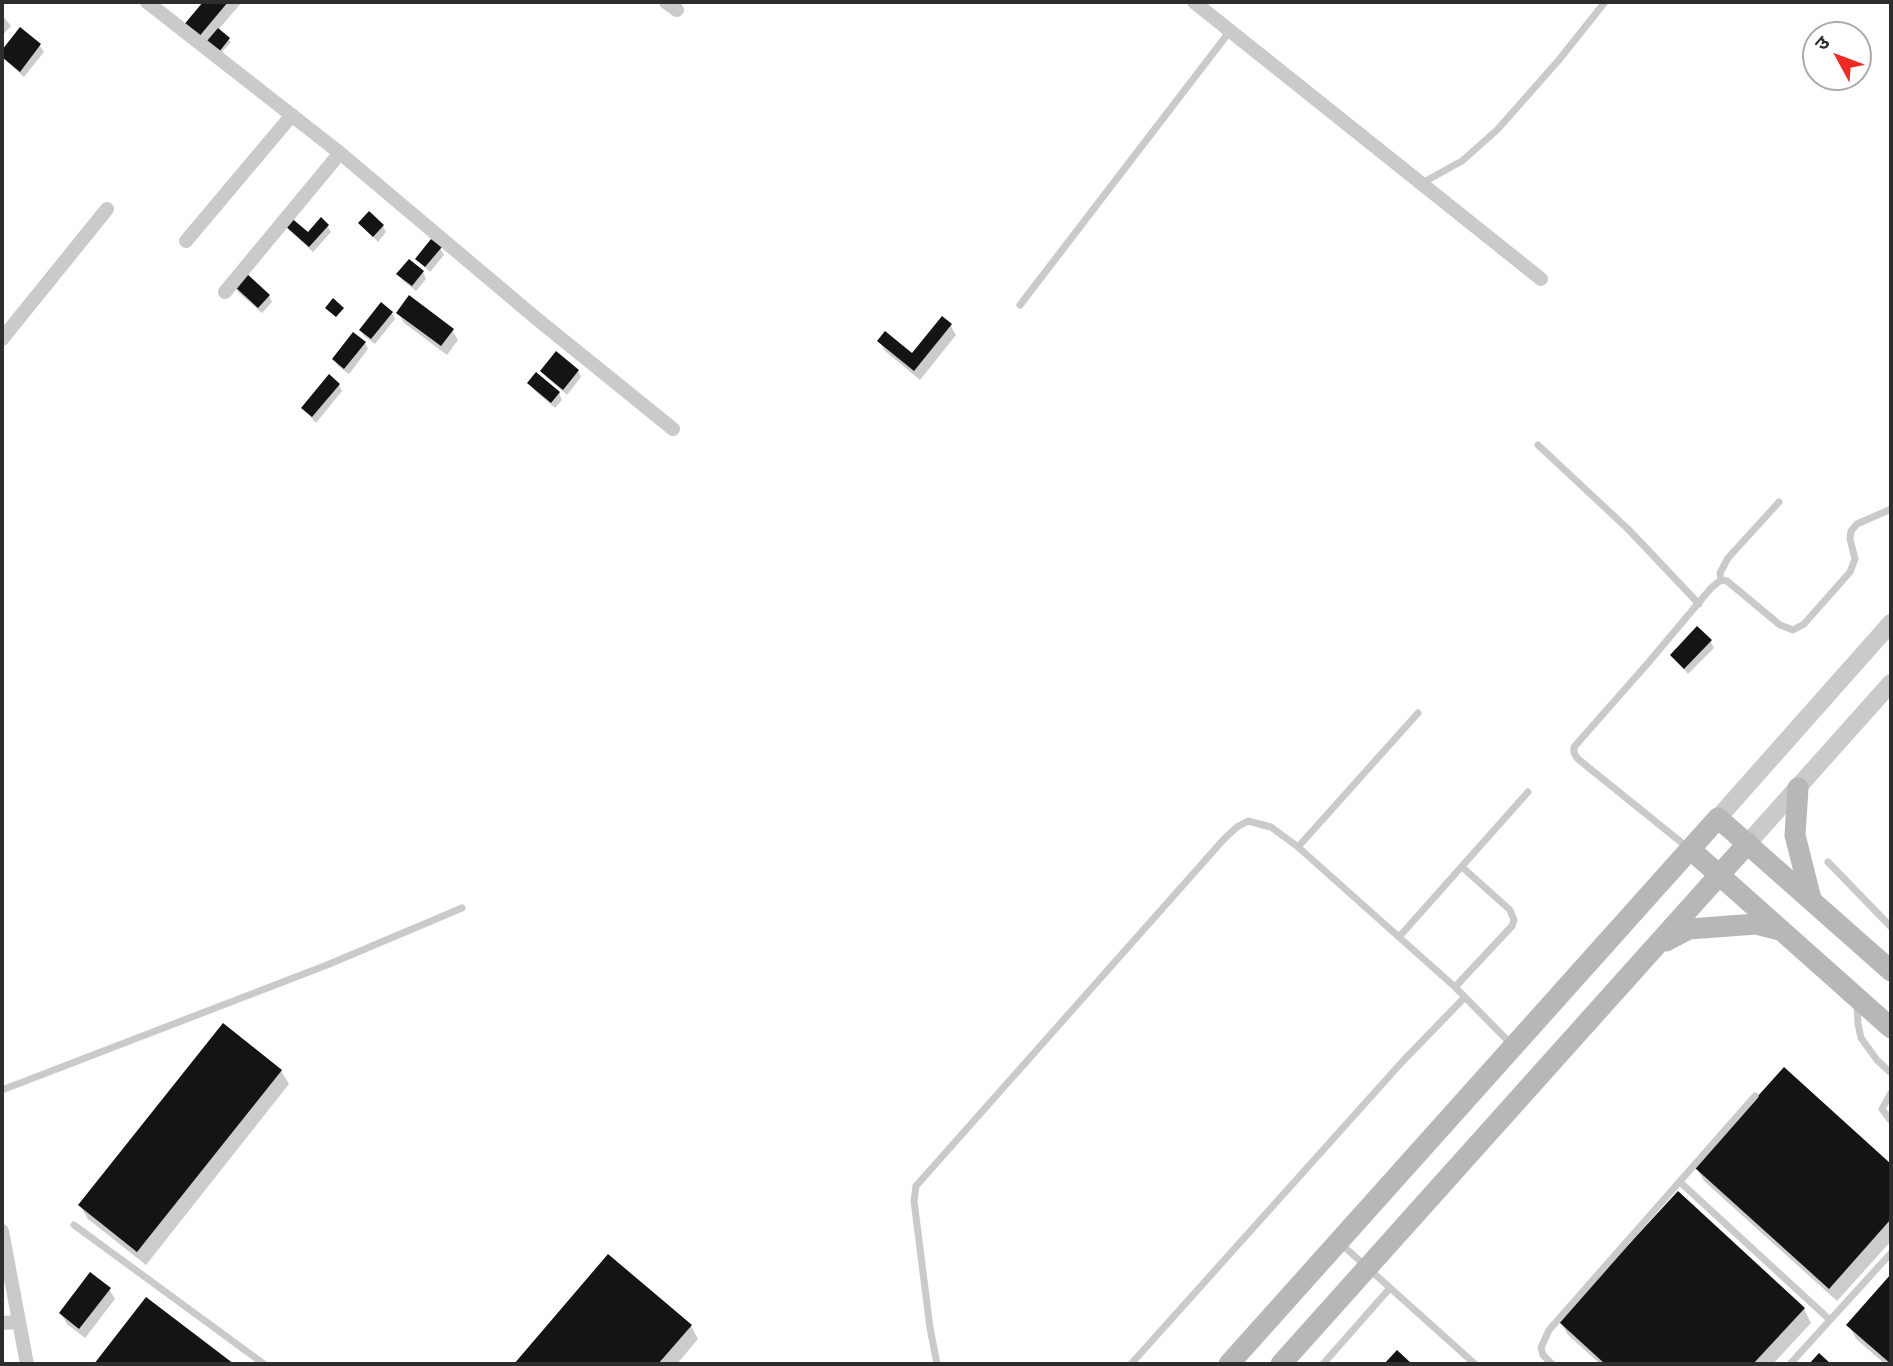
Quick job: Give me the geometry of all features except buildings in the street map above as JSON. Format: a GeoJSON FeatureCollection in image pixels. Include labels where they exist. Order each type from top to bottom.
{"type":"FeatureCollection","features":[{"type":"Feature","properties":{"kind":"main road"},"geometry":{"type":"LineString","coordinates":[[1798,788],[1796,835],[1811,899]]}},
{"type":"Feature","properties":{"kind":"main road"},"geometry":{"type":"LineString","coordinates":[[1228,1364],[1718,818],[1888,964]]}},
{"type":"Feature","properties":{"kind":"main road"},"geometry":{"type":"LineString","coordinates":[[1281,1364],[1748,843]]}},
{"type":"Feature","properties":{"kind":"main road"},"geometry":{"type":"LineString","coordinates":[[1690,849],[1891,1028]]}},
{"type":"Feature","properties":{"kind":"main road"},"geometry":{"type":"LineString","coordinates":[[1657,945],[1689,929],[1756,924],[1782,930]]}},
{"type":"Feature","properties":{"kind":"street"},"geometry":{"type":"LineString","coordinates":[[147,2],[340,153],[673,429]]}},
{"type":"Feature","properties":{"kind":"street"},"geometry":{"type":"LineString","coordinates":[[1194,2],[1541,279]]}},
{"type":"Feature","properties":{"kind":"street"},"geometry":{"type":"LineString","coordinates":[[186,241],[292,115]]}},
{"type":"Feature","properties":{"kind":"street"},"geometry":{"type":"LineString","coordinates":[[225,292],[340,153]]}},
{"type":"Feature","properties":{"kind":"street"},"geometry":{"type":"LineString","coordinates":[[2,340],[107,209]]}},
{"type":"Feature","properties":{"kind":"street"},"geometry":{"type":"LineString","coordinates":[[1718,818],[1891,624]]}},
{"type":"Feature","properties":{"kind":"street"},"geometry":{"type":"LineString","coordinates":[[1748,843],[1891,683]]}},
{"type":"Feature","properties":{"kind":"street"},"geometry":{"type":"LineString","coordinates":[[2,1231],[27,1364]]}},
{"type":"Feature","properties":{"kind":"street"},"geometry":{"type":"LineString","coordinates":[[2,1323],[19,1322]]}},
{"type":"Feature","properties":{"kind":"lane"},"geometry":{"type":"LineString","coordinates":[[1422,183],[1462,160],[1497,130],[1558,61],[1605,2]]}},
{"type":"Feature","properties":{"kind":"lane"},"geometry":{"type":"LineString","coordinates":[[1020,305],[1230,31]]}},
{"type":"Feature","properties":{"kind":"lane"},"geometry":{"type":"LineString","coordinates":[[1538,445],[1629,530],[1699,604]]}},
{"type":"Feature","properties":{"kind":"lane"},"geometry":{"type":"LineString","coordinates":[[1721,580],[1720,573],[1728,558],[1779,502]]}},
{"type":"Feature","properties":{"kind":"lane"},"geometry":{"type":"LineString","coordinates":[[1721,580],[1780,625],[1793,630],[1804,624],[1850,572],[1855,559],[1850,539],[1851,531],[1857,524],[1891,509]]}},
{"type":"Feature","properties":{"kind":"lane"},"geometry":{"type":"LineString","coordinates":[[1690,849],[1578,759],[1574,754],[1574,747],[1699,604],[1710,587],[1721,580]]}},
{"type":"Feature","properties":{"kind":"lane"},"geometry":{"type":"LineString","coordinates":[[1298,847],[1418,713]]}},
{"type":"Feature","properties":{"kind":"lane"},"geometry":{"type":"LineString","coordinates":[[1399,937],[1528,792]]}},
{"type":"Feature","properties":{"kind":"lane"},"geometry":{"type":"LineString","coordinates":[[937,1364],[914,1201],[919,1182],[1237,827],[1248,821],[1261,822],[1298,847],[1455,987],[1514,1047]]}},
{"type":"Feature","properties":{"kind":"lane"},"geometry":{"type":"LineString","coordinates":[[1828,862],[1891,927]]}},
{"type":"Feature","properties":{"kind":"lane"},"geometry":{"type":"LineString","coordinates":[[1455,987],[1512,926],[1514,920],[1510,910],[1462,867]]}},
{"type":"Feature","properties":{"kind":"lane"},"geometry":{"type":"LineString","coordinates":[[2,1090],[327,965],[462,908]]}},
{"type":"Feature","properties":{"kind":"lane"},"geometry":{"type":"LineString","coordinates":[[1130,1364],[1402,1062],[1465,997]]}},
{"type":"Feature","properties":{"kind":"lane"},"geometry":{"type":"LineString","coordinates":[[1857,997],[1861,1038],[1877,1060],[1891,1073]]}},
{"type":"Feature","properties":{"kind":"lane"},"geometry":{"type":"LineString","coordinates":[[1891,1093],[1882,1109],[1891,1121]]}},
{"type":"Feature","properties":{"kind":"lane"},"geometry":{"type":"LineString","coordinates":[[1552,1364],[1543,1355],[1541,1348],[1549,1331],[1755,1096]]}},
{"type":"Feature","properties":{"kind":"lane"},"geometry":{"type":"LineString","coordinates":[[1679,1182],[1830,1320]]}},
{"type":"Feature","properties":{"kind":"lane"},"geometry":{"type":"LineString","coordinates":[[74,1225],[264,1364]]}},
{"type":"Feature","properties":{"kind":"lane"},"geometry":{"type":"LineString","coordinates":[[1339,1242],[1475,1364]]}},
{"type":"Feature","properties":{"kind":"lane"},"geometry":{"type":"LineString","coordinates":[[1790,1364],[1891,1253]]}},
{"type":"Feature","properties":{"kind":"lane"},"geometry":{"type":"LineString","coordinates":[[1323,1364],[1390,1288]]}}]}
